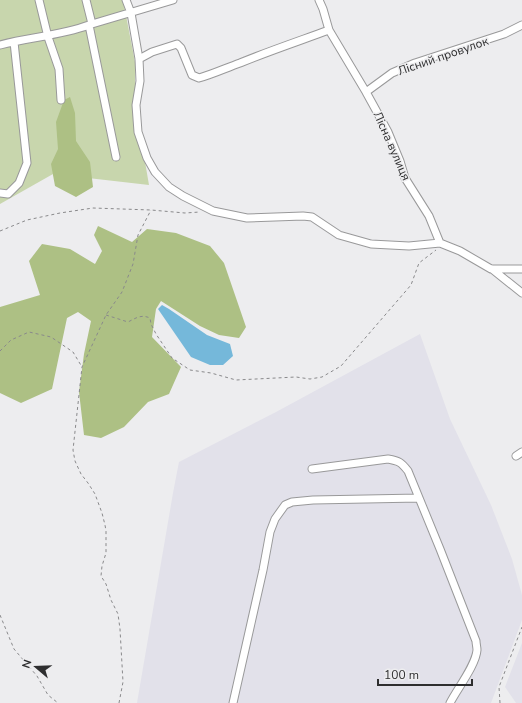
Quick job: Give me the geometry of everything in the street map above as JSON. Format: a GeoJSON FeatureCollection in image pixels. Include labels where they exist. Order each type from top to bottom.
{"type":"FeatureCollection","features":[{"type":"Feature","properties":{"kind":"street"},"geometry":{"type":"LineString","coordinates":[[40,0],[48,37],[59,69],[61,100]]}},
{"type":"Feature","properties":{"kind":"street"},"geometry":{"type":"LineString","coordinates":[[86,0],[116,157]]}},
{"type":"Feature","properties":{"kind":"street"},"geometry":{"type":"LineString","coordinates":[[126,0],[131,13],[139,59],[140,80],[136,105],[138,132],[147,158],[155,172],[169,187],[213,211],[247,218],[312,217],[339,235],[371,244],[409,246],[440,243],[460,251],[492,269],[522,293]]}},
{"type":"Feature","properties":{"kind":"street"},"geometry":{"type":"LineString","coordinates":[[0,45],[74,31],[173,0]]}},
{"type":"Feature","properties":{"kind":"street","name":"Лісна вулиця"},"geometry":{"type":"LineString","coordinates":[[319,0],[329,30],[388,132],[400,161],[405,178],[429,216],[440,243]]}},
{"type":"Feature","properties":{"kind":"street","name":"Лісний провулок"},"geometry":{"type":"LineString","coordinates":[[366,92],[392,74],[415,63],[504,34],[522,24]]}},
{"type":"Feature","properties":{"kind":"street"},"geometry":{"type":"LineString","coordinates":[[139,59],[152,52],[177,44],[181,48],[192,75],[199,78],[329,30]]}},
{"type":"Feature","properties":{"kind":"street"},"geometry":{"type":"LineString","coordinates":[[0,193],[8,194],[19,183],[27,163],[14,42]]}},
{"type":"Feature","properties":{"kind":"street"},"geometry":{"type":"LineString","coordinates":[[492,269],[522,269]]}},
{"type":"Feature","properties":{"kind":"street"},"geometry":{"type":"LineString","coordinates":[[312,469],[388,460],[398,461],[403,464],[408,471],[476,641],[477,650],[475,658],[465,679],[450,703]]}},
{"type":"Feature","properties":{"kind":"street"},"geometry":{"type":"LineString","coordinates":[[233,703],[270,532],[275,519],[285,505],[292,502],[313,500],[419,498]]}},
{"type":"Feature","properties":{"kind":"path"},"geometry":{"type":"LineString","coordinates":[[0,231],[28,220],[93,208],[185,213],[213,211]]}},
{"type":"Feature","properties":{"kind":"path"},"geometry":{"type":"LineString","coordinates":[[119,703],[122,682],[118,614],[111,600],[106,584],[101,576],[106,553],[105,525],[95,494],[81,474],[75,461],[73,450],[82,367],[106,315],[122,292],[133,264],[138,235],[151,210]]}},
{"type":"Feature","properties":{"kind":"path"},"geometry":{"type":"LineString","coordinates":[[106,315],[128,322],[141,316],[150,318],[156,334],[172,358],[190,370],[211,373],[236,380],[310,379],[322,377],[341,366],[411,285],[419,263],[436,251],[440,243]]}},
{"type":"Feature","properties":{"kind":"path"},"geometry":{"type":"LineString","coordinates":[[0,351],[11,340],[30,332],[52,337],[73,352],[82,367]]}},
{"type":"Feature","properties":{"kind":"path"},"geometry":{"type":"LineString","coordinates":[[0,615],[14,648],[37,676],[48,695],[58,703]]}},
{"type":"Feature","properties":{"kind":"path"},"geometry":{"type":"LineString","coordinates":[[500,703],[499,687],[522,627]]}},
{"type":"Feature","properties":{"kind":"shaded area"},"geometry":{"type":"Polygon","coordinates":[[[420,334],[450,419],[491,505],[512,559],[522,595],[522,620],[491,703],[137,703],[179,462],[276,412],[420,334]]]}},
{"type":"Feature","properties":{"kind":"shaded area"},"geometry":{"type":"Polygon","coordinates":[[[522,643],[522,703],[516,703],[505,687],[522,643]]]}},
{"type":"Feature","properties":{"kind":"green space"},"geometry":{"type":"Polygon","coordinates":[[[0,0],[123,0],[135,62],[135,104],[149,185],[53,174],[0,204],[0,0]]]}},
{"type":"Feature","properties":{"kind":"green space"},"geometry":{"type":"Polygon","coordinates":[[[70,97],[75,113],[76,141],[90,162],[93,187],[76,197],[55,186],[51,164],[58,149],[56,122],[64,100],[70,97]]]}},
{"type":"Feature","properties":{"kind":"green space"},"geometry":{"type":"Polygon","coordinates":[[[98,226],[132,242],[147,229],[176,233],[210,246],[224,263],[246,327],[239,338],[219,335],[200,326],[161,301],[156,309],[152,337],[181,367],[169,394],[148,402],[124,427],[101,438],[84,435],[79,392],[84,354],[91,321],[78,312],[67,318],[52,389],[21,403],[0,393],[0,307],[40,295],[29,261],[42,244],[70,249],[95,264],[102,251],[94,235],[98,226]]]}},
{"type":"Feature","properties":{"kind":"water"},"geometry":{"type":"Polygon","coordinates":[[[162,305],[207,335],[230,344],[233,356],[223,365],[210,365],[191,357],[158,309],[162,305]]]}}]}
